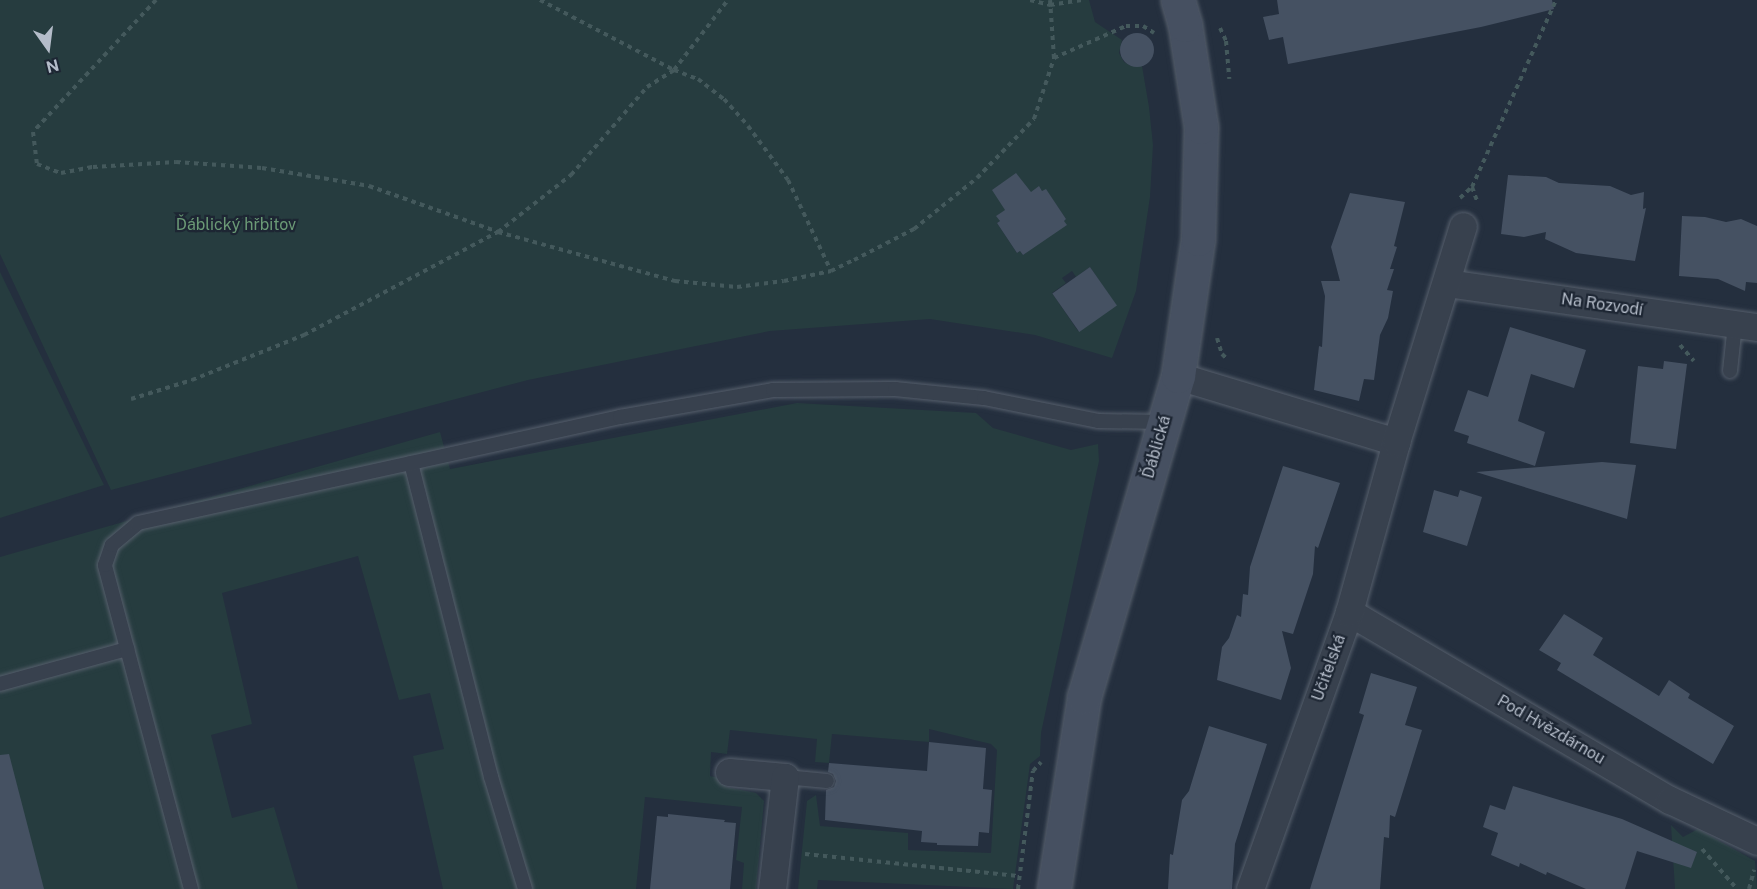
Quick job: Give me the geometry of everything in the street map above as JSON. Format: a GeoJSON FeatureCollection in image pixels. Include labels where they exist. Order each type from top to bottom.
{"type":"FeatureCollection","features":[{"type":"Feature","properties":{"kind":"main road","name":"Ďáblická"},"geometry":{"type":"LineString","coordinates":[[1054,889],[1084,697],[1178,376],[1198,239],[1201,127],[1185,25],[1178,0]]}},
{"type":"Feature","properties":{"kind":"street","name":"Učitelská"},"geometry":{"type":"LineString","coordinates":[[1250,889],[1349,612],[1396,442],[1447,283],[1458,215]]}},
{"type":"Feature","properties":{"kind":"street","name":"Na Rozvodí"},"geometry":{"type":"LineString","coordinates":[[1447,283],[1746,326]]}},
{"type":"Feature","properties":{"kind":"street"},"geometry":{"type":"LineString","coordinates":[[1178,376],[1396,442]]}},
{"type":"Feature","properties":{"kind":"street","name":"Pod Hvězdárnou"},"geometry":{"type":"LineString","coordinates":[[1349,612],[1670,800],[1757,841]]}},
{"type":"Feature","properties":{"kind":"street"},"geometry":{"type":"LineString","coordinates":[[729,772],[784,777],[772,889]]}},
{"type":"Feature","properties":{"kind":"lane"},"geometry":{"type":"LineString","coordinates":[[1730,371],[1746,326]]}},
{"type":"Feature","properties":{"kind":"lane"},"geometry":{"type":"LineString","coordinates":[[191,889],[105,565],[112,545],[138,523],[620,417],[773,390],[895,389],[984,398],[1098,421],[1164,422]]}},
{"type":"Feature","properties":{"kind":"lane"},"geometry":{"type":"LineString","coordinates":[[411,462],[491,777],[525,889]]}},
{"type":"Feature","properties":{"kind":"lane"},"geometry":{"type":"LineString","coordinates":[[0,684],[127,649]]}},
{"type":"Feature","properties":{"kind":"lane"},"geometry":{"type":"LineString","coordinates":[[784,777],[827,781]]}},
{"type":"Feature","properties":{"kind":"path"},"geometry":{"type":"LineString","coordinates":[[156,0],[33,132],[37,164],[61,173],[93,167],[176,162],[262,168],[369,186],[498,232],[675,281],[737,287],[784,281],[831,271],[914,229],[977,178],[1034,119],[1054,58],[1050,3]]}},
{"type":"Feature","properties":{"kind":"path"},"geometry":{"type":"LineString","coordinates":[[540,0],[674,70],[698,79],[724,99],[748,126],[788,180],[831,271]]}},
{"type":"Feature","properties":{"kind":"path"},"geometry":{"type":"LineString","coordinates":[[131,399],[192,380],[304,335],[498,232],[571,175],[647,87],[674,70],[728,0]]}},
{"type":"Feature","properties":{"kind":"path"},"geometry":{"type":"LineString","coordinates":[[1030,0],[1050,3],[1082,0]]}},
{"type":"Feature","properties":{"kind":"path"},"geometry":{"type":"LineString","coordinates":[[1458,215],[1556,0]]}},
{"type":"Feature","properties":{"kind":"path"},"geometry":{"type":"LineString","coordinates":[[1216,21],[1226,41],[1229,85]]}},
{"type":"Feature","properties":{"kind":"path"},"geometry":{"type":"LineString","coordinates":[[1054,58],[1126,26],[1143,26],[1159,37],[1157,27]]}},
{"type":"Feature","properties":{"kind":"path"},"geometry":{"type":"LineString","coordinates":[[1218,326],[1217,337],[1222,354],[1230,362]]}},
{"type":"Feature","properties":{"kind":"path"},"geometry":{"type":"LineString","coordinates":[[1018,889],[1033,771],[1049,753]]}},
{"type":"Feature","properties":{"kind":"path"},"geometry":{"type":"LineString","coordinates":[[775,851],[1019,876]]}},
{"type":"Feature","properties":{"kind":"path"},"geometry":{"type":"LineString","coordinates":[[1749,889],[1757,860]]}},
{"type":"Feature","properties":{"kind":"green space","name":"Ďáblický hřbitov"},"geometry":{"type":"Polygon","coordinates":[[[0,0],[1089,0],[1095,22],[1122,40],[1119,53],[1124,62],[1131,66],[1142,66],[1149,107],[1153,145],[1150,197],[1136,291],[1112,358],[1035,335],[930,319],[770,331],[528,380],[111,490],[0,254],[0,0]],[[1039,187],[1037,195],[1001,202],[1008,215],[1002,212],[997,216],[1000,221],[997,223],[1017,253],[1020,251],[1023,255],[1066,219],[1046,190],[1042,191],[1039,187]],[[1090,267],[1076,277],[1072,271],[1062,278],[1066,283],[1052,293],[1078,331],[1116,305],[1090,267]]]}},
{"type":"Feature","properties":{"kind":"green space"},"geometry":{"type":"Polygon","coordinates":[[[0,272],[104,485],[0,518],[0,272]]]}},
{"type":"Feature","properties":{"kind":"green space"},"geometry":{"type":"Polygon","coordinates":[[[797,403],[976,413],[993,428],[1071,450],[1098,444],[1099,461],[1041,733],[1040,756],[1030,764],[1013,889],[818,880],[817,889],[798,889],[807,801],[816,795],[820,826],[908,833],[908,850],[991,853],[997,750],[991,744],[929,729],[929,742],[832,734],[829,763],[815,762],[817,739],[730,730],[727,754],[711,752],[710,776],[724,779],[726,787],[756,793],[764,801],[756,889],[742,889],[744,863],[736,860],[742,807],[645,797],[636,889],[443,889],[413,756],[444,749],[430,693],[399,700],[358,556],[222,593],[252,724],[211,735],[232,818],[274,807],[298,889],[44,889],[0,774],[0,557],[440,432],[450,469],[797,403]]]}},
{"type":"Feature","properties":{"kind":"green space"},"geometry":{"type":"Polygon","coordinates":[[[1671,825],[1683,837],[1698,829],[1755,861],[1757,889],[1675,889],[1671,825]]]}},
{"type":"Feature","properties":{"kind":"building"},"geometry":{"type":"Polygon","coordinates":[[[1277,0],[1552,0],[1554,9],[1481,27],[1288,64],[1283,37],[1269,40],[1263,17],[1279,14],[1277,0]]]}},
{"type":"Feature","properties":{"kind":"building"},"geometry":{"type":"Polygon","coordinates":[[[1137,33],[1149,38],[1154,50],[1149,62],[1137,67],[1125,62],[1120,50],[1125,38],[1137,33]]]}},
{"type":"Feature","properties":{"kind":"building"},"geometry":{"type":"Polygon","coordinates":[[[1016,173],[1031,192],[1039,186],[1042,191],[1046,189],[1066,219],[1064,221],[1067,225],[1023,255],[1020,251],[1017,253],[997,223],[1000,221],[996,216],[1005,210],[992,190],[1016,173]]]}},
{"type":"Feature","properties":{"kind":"building"},"geometry":{"type":"Polygon","coordinates":[[[1508,175],[1546,177],[1559,183],[1610,186],[1631,195],[1644,192],[1643,209],[1646,208],[1635,261],[1576,253],[1545,239],[1546,232],[1524,237],[1501,234],[1508,175]]]}},
{"type":"Feature","properties":{"kind":"building"},"geometry":{"type":"Polygon","coordinates":[[[1350,193],[1405,202],[1394,246],[1397,247],[1390,269],[1394,269],[1387,290],[1393,291],[1388,318],[1380,335],[1374,380],[1364,379],[1359,401],[1314,390],[1319,346],[1322,347],[1325,296],[1321,281],[1340,281],[1331,247],[1350,193]]]}},
{"type":"Feature","properties":{"kind":"building"},"geometry":{"type":"Polygon","coordinates":[[[1682,216],[1705,217],[1726,222],[1741,219],[1757,226],[1757,283],[1746,282],[1745,291],[1718,279],[1679,276],[1682,216]]]}},
{"type":"Feature","properties":{"kind":"building"},"geometry":{"type":"Polygon","coordinates":[[[1090,267],[1117,306],[1079,332],[1052,293],[1090,267]]]}},
{"type":"Feature","properties":{"kind":"building"},"geometry":{"type":"Polygon","coordinates":[[[1510,327],[1586,350],[1574,388],[1531,374],[1518,421],[1545,432],[1535,466],[1467,443],[1469,436],[1454,431],[1468,390],[1488,397],[1510,327]]]}},
{"type":"Feature","properties":{"kind":"building"},"geometry":{"type":"Polygon","coordinates":[[[1664,361],[1687,364],[1676,449],[1630,443],[1638,366],[1663,369],[1664,361]]]}},
{"type":"Feature","properties":{"kind":"building"},"geometry":{"type":"Polygon","coordinates":[[[1602,462],[1636,465],[1627,519],[1476,472],[1602,462]]]}},
{"type":"Feature","properties":{"kind":"building"},"geometry":{"type":"Polygon","coordinates":[[[1283,466],[1340,483],[1318,548],[1315,546],[1313,574],[1293,634],[1282,631],[1291,668],[1281,700],[1217,680],[1222,647],[1229,638],[1237,615],[1241,617],[1243,594],[1248,595],[1250,567],[1283,466]]]}},
{"type":"Feature","properties":{"kind":"building"},"geometry":{"type":"Polygon","coordinates":[[[1434,490],[1458,497],[1460,490],[1482,497],[1467,546],[1423,532],[1434,490]]]}},
{"type":"Feature","properties":{"kind":"building"},"geometry":{"type":"Polygon","coordinates":[[[1564,614],[1603,638],[1593,655],[1659,696],[1669,680],[1690,694],[1688,698],[1734,726],[1713,764],[1557,670],[1561,663],[1539,650],[1564,614]]]}},
{"type":"Feature","properties":{"kind":"building"},"geometry":{"type":"Polygon","coordinates":[[[1371,673],[1417,687],[1405,725],[1422,730],[1395,817],[1390,815],[1389,838],[1384,837],[1380,889],[1310,889],[1364,715],[1359,713],[1371,673]]]}},
{"type":"Feature","properties":{"kind":"building"},"geometry":{"type":"Polygon","coordinates":[[[1209,726],[1267,744],[1235,844],[1232,889],[1168,889],[1170,854],[1173,855],[1182,800],[1189,791],[1209,726]]]}},
{"type":"Feature","properties":{"kind":"building"},"geometry":{"type":"Polygon","coordinates":[[[929,742],[986,748],[983,789],[992,790],[989,833],[979,832],[978,846],[937,845],[937,843],[921,842],[922,831],[825,820],[826,790],[834,787],[836,781],[833,774],[828,772],[829,763],[927,771],[929,742]]]}},
{"type":"Feature","properties":{"kind":"building"},"geometry":{"type":"Polygon","coordinates":[[[9,754],[44,889],[0,889],[0,755],[9,754]]]}},
{"type":"Feature","properties":{"kind":"building"},"geometry":{"type":"Polygon","coordinates":[[[1513,786],[1622,819],[1697,852],[1691,868],[1637,851],[1625,889],[1586,889],[1547,872],[1546,875],[1520,863],[1519,867],[1491,855],[1498,833],[1483,827],[1490,805],[1505,810],[1513,786]]]}},
{"type":"Feature","properties":{"kind":"building"},"geometry":{"type":"Polygon","coordinates":[[[668,814],[736,823],[730,889],[650,889],[657,816],[668,817],[668,814]]]}}]}
